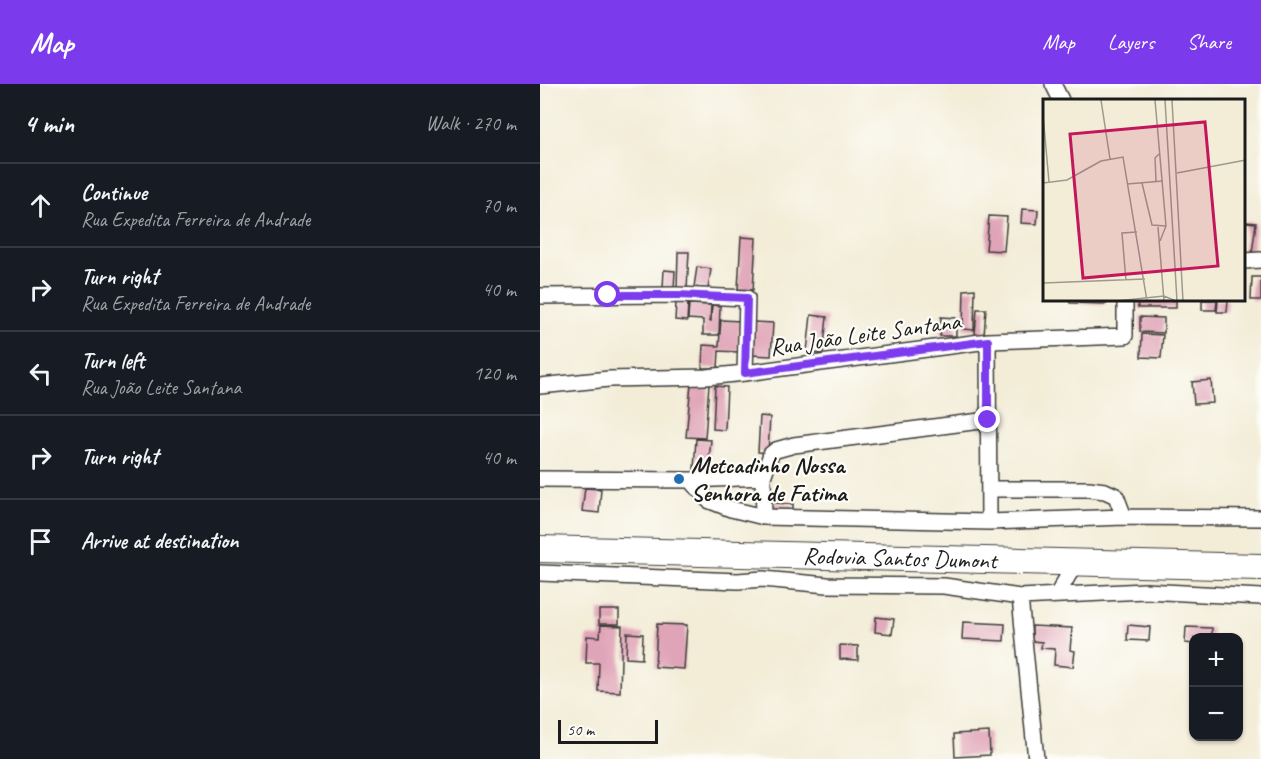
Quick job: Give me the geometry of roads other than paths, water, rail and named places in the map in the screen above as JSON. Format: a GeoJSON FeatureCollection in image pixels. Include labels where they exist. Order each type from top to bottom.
{"type":"FeatureCollection","features":[{"type":"Feature","properties":{"kind":"highway","name":"Rodovia Santos Dumont"},"geometry":{"type":"LineString","coordinates":[[540,549],[1261,567]]}},
{"type":"Feature","properties":{"kind":"street"},"geometry":{"type":"LineString","coordinates":[[1053,84],[1060,99]]}},
{"type":"Feature","properties":{"kind":"street"},"geometry":{"type":"LineString","coordinates":[[1246,261],[1261,260]]}},
{"type":"Feature","properties":{"kind":"street"},"geometry":{"type":"LineString","coordinates":[[540,296],[677,295],[747,298],[745,373]]}},
{"type":"Feature","properties":{"kind":"street","name":"Rua João Leite Santana"},"geometry":{"type":"LineString","coordinates":[[540,386],[609,379],[706,377],[988,341],[1125,336],[1125,302]]}},
{"type":"Feature","properties":{"kind":"street"},"geometry":{"type":"LineString","coordinates":[[988,341],[989,522]]}},
{"type":"Feature","properties":{"kind":"street"},"geometry":{"type":"LineString","coordinates":[[764,517],[763,477],[771,454],[776,450],[794,445],[988,420]]}},
{"type":"Feature","properties":{"kind":"street"},"geometry":{"type":"LineString","coordinates":[[540,479],[691,480],[763,477]]}},
{"type":"Feature","properties":{"kind":"street"},"geometry":{"type":"LineString","coordinates":[[691,480],[708,500],[731,509],[764,517],[989,522],[1124,517],[1261,518]]}},
{"type":"Feature","properties":{"kind":"street"},"geometry":{"type":"LineString","coordinates":[[990,489],[1105,491],[1116,496],[1124,517]]}},
{"type":"Feature","properties":{"kind":"street"},"geometry":{"type":"LineString","coordinates":[[1057,595],[1076,562]]}},
{"type":"Feature","properties":{"kind":"street"},"geometry":{"type":"LineString","coordinates":[[540,573],[738,581],[774,580],[827,585],[944,586],[1020,597],[1145,591],[1261,597]]}},
{"type":"Feature","properties":{"kind":"street"},"geometry":{"type":"LineString","coordinates":[[1020,597],[1036,759]]}},
{"type":"Feature","properties":{"kind":"place","name":"Metcadinho Nossa Senhora de Fatima"},"geometry":{"type":"Point","coordinates":[679,479]}}]}
